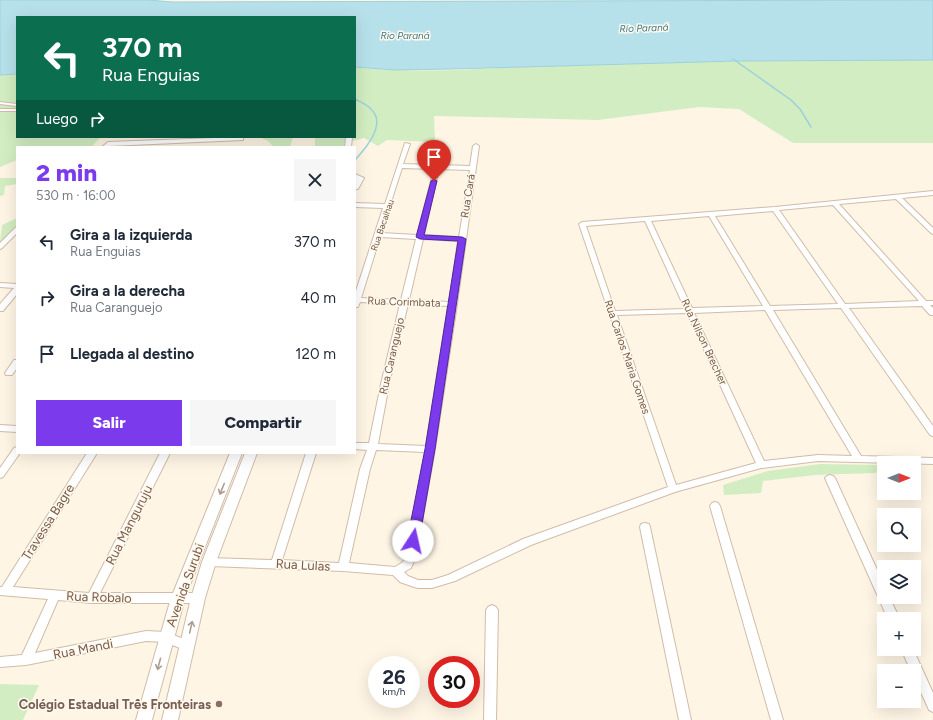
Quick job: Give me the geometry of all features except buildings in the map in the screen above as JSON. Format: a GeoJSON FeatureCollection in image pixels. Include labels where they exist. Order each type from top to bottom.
{"type":"FeatureCollection","features":[{"type":"Feature","properties":{"kind":"street"},"geometry":{"type":"LineString","coordinates":[[0,103],[16,105]]}},
{"type":"Feature","properties":{"kind":"street"},"geometry":{"type":"LineString","coordinates":[[0,110],[16,110]]}},
{"type":"Feature","properties":{"kind":"street"},"geometry":{"type":"LineString","coordinates":[[106,146],[108,144],[242,140]]}},
{"type":"Feature","properties":{"kind":"street","name":"Rua Bacalhau"},"geometry":{"type":"LineString","coordinates":[[356,302],[407,144]]}},
{"type":"Feature","properties":{"kind":"street","name":"Rua Caranguejo"},"geometry":{"type":"LineString","coordinates":[[343,567],[365,469],[373,447],[385,384],[438,167],[442,145]]}},
{"type":"Feature","properties":{"kind":"street","name":"Rua Cará"},"geometry":{"type":"LineString","coordinates":[[396,572],[407,565],[410,556],[430,449],[476,146]]}},
{"type":"Feature","properties":{"kind":"street"},"geometry":{"type":"LineString","coordinates":[[401,166],[473,168]]}},
{"type":"Feature","properties":{"kind":"street"},"geometry":{"type":"LineString","coordinates":[[356,176],[359,176],[360,178],[356,186]]}},
{"type":"Feature","properties":{"kind":"street"},"geometry":{"type":"LineString","coordinates":[[647,219],[933,194]]}},
{"type":"Feature","properties":{"kind":"street"},"geometry":{"type":"LineString","coordinates":[[898,197],[933,232]]}},
{"type":"Feature","properties":{"kind":"street"},"geometry":{"type":"LineString","coordinates":[[835,203],[929,303],[933,313]]}},
{"type":"Feature","properties":{"kind":"street"},"geometry":{"type":"LineString","coordinates":[[356,205],[388,206]]}},
{"type":"Feature","properties":{"kind":"street"},"geometry":{"type":"LineString","coordinates":[[774,209],[933,433]]}},
{"type":"Feature","properties":{"kind":"street"},"geometry":{"type":"LineString","coordinates":[[711,214],[858,458]]}},
{"type":"Feature","properties":{"kind":"street","name":"Rua Carlos Maria Gomes"},"geometry":{"type":"LineString","coordinates":[[647,219],[582,224],[673,489]]}},
{"type":"Feature","properties":{"kind":"street","name":"Rua Nilson Brecher"},"geometry":{"type":"LineString","coordinates":[[647,219],[761,465]]}},
{"type":"Feature","properties":{"kind":"street"},"geometry":{"type":"LineString","coordinates":[[0,247],[16,230]]}},
{"type":"Feature","properties":{"kind":"street"},"geometry":{"type":"LineString","coordinates":[[378,235],[462,239]]}},
{"type":"Feature","properties":{"kind":"street"},"geometry":{"type":"LineString","coordinates":[[0,285],[16,286]]}},
{"type":"Feature","properties":{"kind":"street"},"geometry":{"type":"LineString","coordinates":[[0,309],[16,290]]}},
{"type":"Feature","properties":{"kind":"street","name":"Rua Corimbata"},"geometry":{"type":"LineString","coordinates":[[356,302],[453,304]]}},
{"type":"Feature","properties":{"kind":"street"},"geometry":{"type":"LineString","coordinates":[[612,313],[844,307],[929,303]]}},
{"type":"Feature","properties":{"kind":"street"},"geometry":{"type":"LineString","coordinates":[[0,428],[16,429]]}},
{"type":"Feature","properties":{"kind":"street"},"geometry":{"type":"LineString","coordinates":[[356,446],[430,449]]}},
{"type":"Feature","properties":{"kind":"street"},"geometry":{"type":"LineString","coordinates":[[0,474],[16,451]]}},
{"type":"Feature","properties":{"kind":"street","name":"Travessa Bagre"},"geometry":{"type":"LineString","coordinates":[[2,591],[91,454]]}},
{"type":"Feature","properties":{"kind":"street","name":"Rua Manguruju"},"geometry":{"type":"LineString","coordinates":[[92,598],[164,454]]}},
{"type":"Feature","properties":{"kind":"street","name":"Avenida Surubi"},"geometry":{"type":"LineString","coordinates":[[144,720],[178,598],[236,454]]}},
{"type":"Feature","properties":{"kind":"street","name":"Avenida Surubi"},"geometry":{"type":"LineString","coordinates":[[170,720],[198,598],[209,562],[252,454]]}},
{"type":"Feature","properties":{"kind":"street"},"geometry":{"type":"LineString","coordinates":[[276,564],[311,454]]}},
{"type":"Feature","properties":{"kind":"street"},"geometry":{"type":"LineString","coordinates":[[396,572],[404,579],[418,584],[432,584],[451,578],[527,542],[673,489],[761,465],[818,458],[933,461]]}},
{"type":"Feature","properties":{"kind":"street"},"geometry":{"type":"LineString","coordinates":[[830,478],[891,612]]}},
{"type":"Feature","properties":{"kind":"street"},"geometry":{"type":"LineString","coordinates":[[715,506],[777,720]]}},
{"type":"Feature","properties":{"kind":"street"},"geometry":{"type":"LineString","coordinates":[[645,527],[685,720]]}},
{"type":"Feature","properties":{"kind":"street","name":"Rua Lulas"},"geometry":{"type":"LineString","coordinates":[[209,562],[343,567],[396,572]]}},
{"type":"Feature","properties":{"kind":"street","name":"Rua Robalo"},"geometry":{"type":"LineString","coordinates":[[2,591],[92,598],[198,598]]}},
{"type":"Feature","properties":{"kind":"street"},"geometry":{"type":"LineString","coordinates":[[26,660],[55,595]]}},
{"type":"Feature","properties":{"kind":"street"},"geometry":{"type":"LineString","coordinates":[[490,720],[492,610]]}},
{"type":"Feature","properties":{"kind":"street","name":"Rua Mandi"},"geometry":{"type":"LineString","coordinates":[[0,662],[26,660],[146,636],[166,637]]}},
{"type":"Feature","properties":{"kind":"street"},"geometry":{"type":"LineString","coordinates":[[166,637],[187,646]]}},
{"type":"Feature","properties":{"kind":"street"},"geometry":{"type":"LineString","coordinates":[[910,656],[933,706]]}},
{"type":"Feature","properties":{"kind":"green space"},"geometry":{"type":"Polygon","coordinates":[[[878,59],[933,60],[933,143],[793,143],[739,109],[699,107],[598,120],[434,116],[435,142],[387,140],[378,146],[364,138],[344,143],[344,146],[315,146],[315,138],[356,138],[356,67],[409,70],[462,70],[647,63],[878,59]]]}},
{"type":"Feature","properties":{"kind":"green space"},"geometry":{"type":"Polygon","coordinates":[[[16,74],[16,138],[100,138],[92,146],[16,146],[16,160],[0,167],[0,75],[16,74]]]}},
{"type":"Feature","properties":{"kind":"green space"},"geometry":{"type":"Polygon","coordinates":[[[261,138],[293,138],[290,146],[273,146],[268,141],[261,138]]]}},
{"type":"Feature","properties":{"kind":"green space"},"geometry":{"type":"Polygon","coordinates":[[[0,178],[16,178],[16,184],[5,186],[4,195],[0,196],[0,178]]]}},
{"type":"Feature","properties":{"kind":"green space"},"geometry":{"type":"Polygon","coordinates":[[[16,218],[16,230],[12,230],[0,242],[2,225],[16,218]]]}},
{"type":"Feature","properties":{"kind":"green space"},"geometry":{"type":"Polygon","coordinates":[[[820,464],[877,465],[877,472],[875,473],[815,475],[763,481],[761,493],[724,495],[723,485],[768,471],[820,464]]]}},
{"type":"Feature","properties":{"kind":"green space"},"geometry":{"type":"Polygon","coordinates":[[[0,684],[39,685],[23,720],[0,720],[0,684]]]}},
{"type":"Feature","properties":{"kind":"water","name":"Rio Paraná"},"geometry":{"type":"Polygon","coordinates":[[[0,0],[148,0],[173,2],[933,0],[933,60],[736,61],[395,70],[356,67],[356,16],[16,16],[16,74],[0,75],[0,0]]]}},
{"type":"Feature","properties":{"kind":"waterway"},"geometry":{"type":"LineString","coordinates":[[733,59],[791,100],[800,109],[811,127]]}},
{"type":"Feature","properties":{"kind":"waterway"},"geometry":{"type":"LineString","coordinates":[[356,100],[369,107],[375,115],[377,122],[373,136],[356,159]]}},
{"type":"Feature","properties":{"kind":"place","name":"Colégio Estadual Três Fronteiras"},"geometry":{"type":"Point","coordinates":[219,704]}},
{"type":"Feature","properties":{"kind":"route"},"geometry":{"type":"LineString","coordinates":[[413,541],[430,449],[462,239],[420,237],[434,181]]}},
{"type":"Feature","properties":{"kind":"water label","name":"Río Paraná"},"geometry":{"type":"Point","coordinates":[644,28]}}]}
